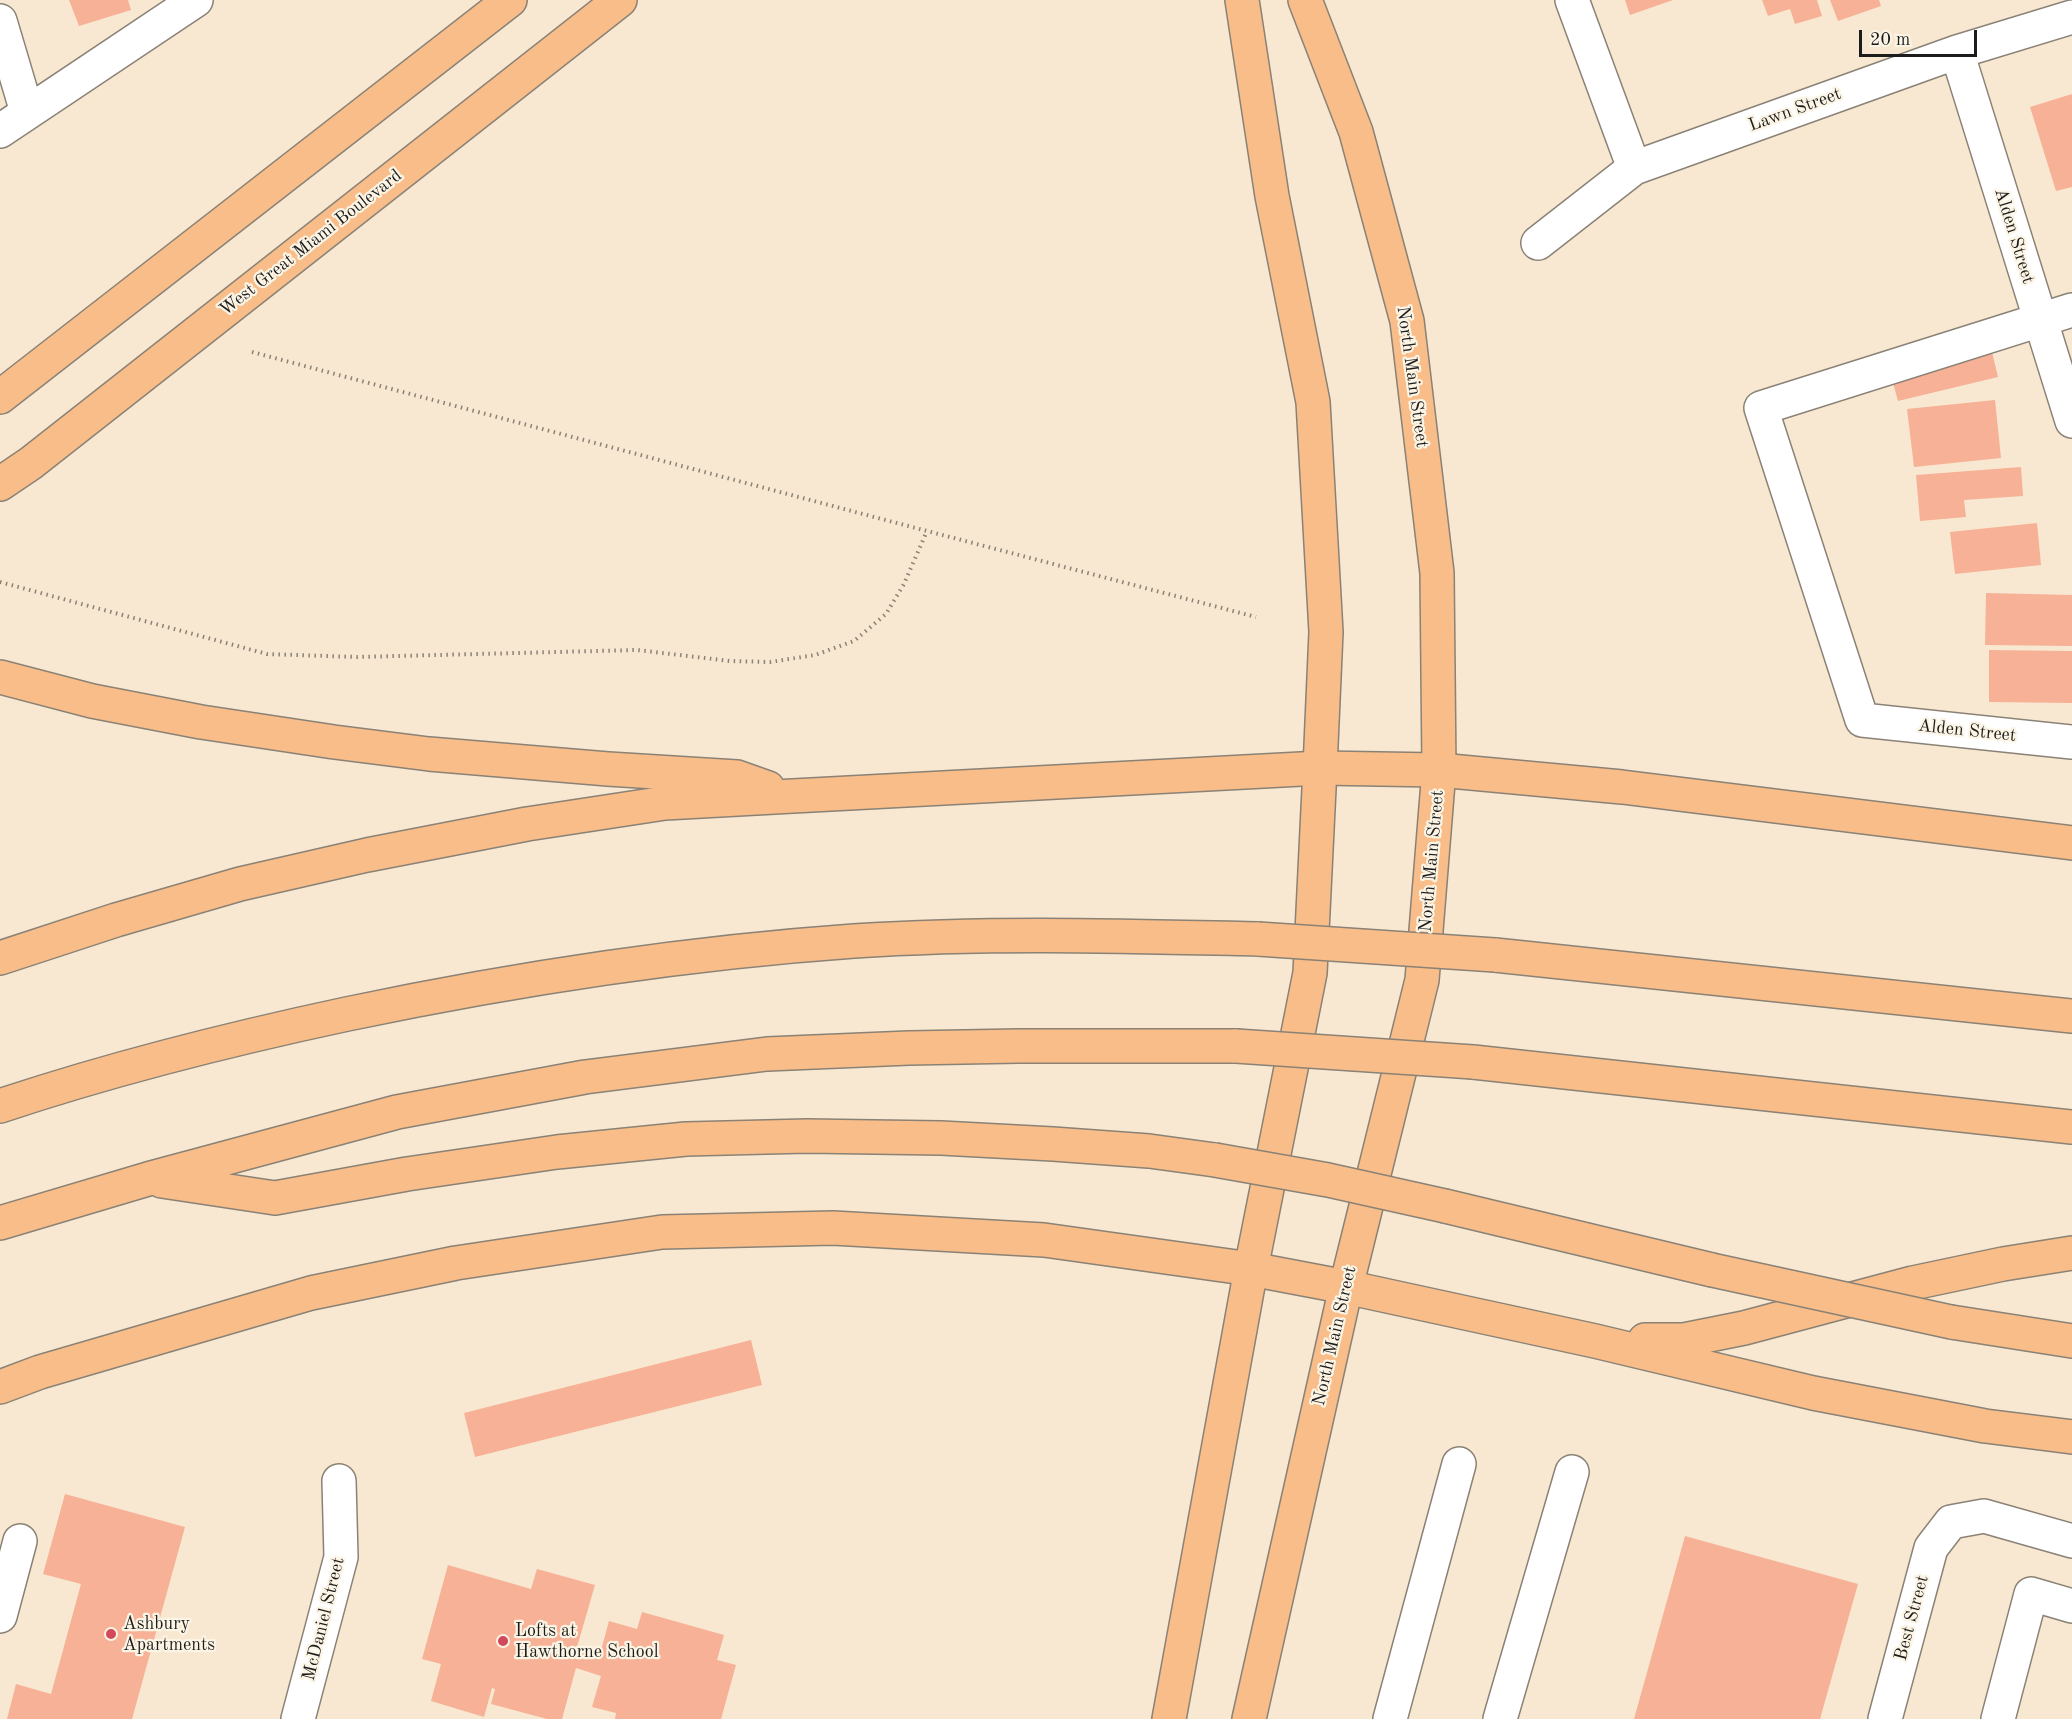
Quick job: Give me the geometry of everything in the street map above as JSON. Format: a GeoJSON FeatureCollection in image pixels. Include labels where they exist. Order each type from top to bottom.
{"type":"FeatureCollection","features":[{"type":"Feature","properties":{"kind":"main road"},"geometry":{"type":"LineString","coordinates":[[0,397],[510,0]]}},
{"type":"Feature","properties":{"kind":"main road","name":"West Great Miami Boulevard"},"geometry":{"type":"LineString","coordinates":[[0,484],[41,456],[620,0]]}},
{"type":"Feature","properties":{"kind":"main road"},"geometry":{"type":"LineString","coordinates":[[1169,1719],[1251,1269],[1310,973],[1326,632],[1313,402],[1272,196],[1242,0]]}},
{"type":"Feature","properties":{"kind":"main road","name":"North Main Street"},"geometry":{"type":"LineString","coordinates":[[1249,1719],[1346,1287],[1422,980],[1439,770],[1437,573],[1407,321],[1356,132],[1305,0]]}},
{"type":"Feature","properties":{"kind":"main road"},"geometry":{"type":"LineString","coordinates":[[0,677],[92,701],[201,722],[323,741],[440,755],[737,777],[793,796]]}},
{"type":"Feature","properties":{"kind":"main road"},"geometry":{"type":"LineString","coordinates":[[0,958],[116,920],[240,884],[367,855],[527,824],[665,803],[1320,768],[1439,770],[1622,787],[2072,843]]}},
{"type":"Feature","properties":{"kind":"main road"},"geometry":{"type":"LineString","coordinates":[[0,1106],[242,1036],[442,994],[534,979],[762,949],[956,936],[1094,935],[1258,939],[1495,955],[2072,1016]]}},
{"type":"Feature","properties":{"kind":"main road"},"geometry":{"type":"LineString","coordinates":[[0,1223],[148,1179],[397,1112],[585,1077],[767,1054],[1008,1046],[1236,1046],[1473,1062],[2072,1127]]}},
{"type":"Feature","properties":{"kind":"main road"},"geometry":{"type":"LineString","coordinates":[[148,1179],[275,1198],[407,1174],[556,1152],[686,1139],[807,1136],[940,1138],[1149,1152],[1215,1160],[1328,1180],[1712,1270],[1951,1322],[2072,1341]]}},
{"type":"Feature","properties":{"kind":"main road"},"geometry":{"type":"LineString","coordinates":[[0,1387],[51,1369],[311,1293],[456,1263],[662,1232],[833,1228],[1032,1239],[1251,1269],[1346,1287],[1595,1341],[1813,1394],[1985,1426],[2072,1437]]}},
{"type":"Feature","properties":{"kind":"main road"},"geometry":{"type":"LineString","coordinates":[[1595,1341],[1684,1340],[1744,1328],[1913,1283],[2003,1264],[2072,1253]]}},
{"type":"Feature","properties":{"kind":"street"},"geometry":{"type":"LineString","coordinates":[[0,130],[196,0]]}},
{"type":"Feature","properties":{"kind":"street"},"geometry":{"type":"LineString","coordinates":[[1572,0],[1634,168]]}},
{"type":"Feature","properties":{"kind":"street","name":"Lawn Street"},"geometry":{"type":"LineString","coordinates":[[1538,243],[1634,168],[1957,52],[2072,17]]}},
{"type":"Feature","properties":{"kind":"street"},"geometry":{"type":"LineString","coordinates":[[0,21],[27,112]]}},
{"type":"Feature","properties":{"kind":"street","name":"Alden Street"},"geometry":{"type":"LineString","coordinates":[[1957,52],[2072,421]]}},
{"type":"Feature","properties":{"kind":"street"},"geometry":{"type":"LineString","coordinates":[[2041,321],[2072,310]]}},
{"type":"Feature","properties":{"kind":"street","name":"Alden Street"},"geometry":{"type":"LineString","coordinates":[[2041,321],[1761,408],[1863,720],[2072,742]]}},
{"type":"Feature","properties":{"kind":"street"},"geometry":{"type":"LineString","coordinates":[[1390,1719],[1459,1464]]}},
{"type":"Feature","properties":{"kind":"street"},"geometry":{"type":"LineString","coordinates":[[1500,1719],[1572,1472]]}},
{"type":"Feature","properties":{"kind":"street","name":"McDaniel Street"},"geometry":{"type":"LineString","coordinates":[[298,1719],[341,1557],[339,1481]]}},
{"type":"Feature","properties":{"kind":"street","name":"Best Street"},"geometry":{"type":"LineString","coordinates":[[1886,1719],[1931,1548],[1951,1522],[1984,1516],[2072,1541]]}},
{"type":"Feature","properties":{"kind":"street"},"geometry":{"type":"LineString","coordinates":[[0,1616],[20,1541]]}},
{"type":"Feature","properties":{"kind":"street"},"geometry":{"type":"LineString","coordinates":[[1998,1719],[2031,1594],[2072,1606]]}},
{"type":"Feature","properties":{"kind":"path"},"geometry":{"type":"LineString","coordinates":[[252,352],[1256,617]]}},
{"type":"Feature","properties":{"kind":"path"},"geometry":{"type":"LineString","coordinates":[[0,582],[267,654],[357,657],[637,650],[730,662],[770,662],[815,655],[854,641],[886,614],[904,584],[927,531]]}},
{"type":"Feature","properties":{"kind":"building"},"geometry":{"type":"Polygon","coordinates":[[[69,0],[128,0],[131,10],[79,26],[69,0]]]}},
{"type":"Feature","properties":{"kind":"building"},"geometry":{"type":"Polygon","coordinates":[[[1625,0],[1673,0],[1630,15],[1625,0]]]}},
{"type":"Feature","properties":{"kind":"building"},"geometry":{"type":"Polygon","coordinates":[[[1762,0],[1817,0],[1822,16],[1795,24],[1790,9],[1768,16],[1762,0]]]}},
{"type":"Feature","properties":{"kind":"building"},"geometry":{"type":"Polygon","coordinates":[[[1830,0],[1879,0],[1881,6],[1838,21],[1830,0]]]}},
{"type":"Feature","properties":{"kind":"building"},"geometry":{"type":"Polygon","coordinates":[[[2072,94],[2072,187],[2056,191],[2030,107],[2072,94]]]}},
{"type":"Feature","properties":{"kind":"building"},"geometry":{"type":"Polygon","coordinates":[[[1991,348],[1998,377],[1898,401],[1890,372],[1991,348]]]}},
{"type":"Feature","properties":{"kind":"building"},"geometry":{"type":"Polygon","coordinates":[[[1995,400],[2001,458],[1914,467],[1907,409],[1995,400]]]}},
{"type":"Feature","properties":{"kind":"building"},"geometry":{"type":"Polygon","coordinates":[[[2021,467],[2023,496],[1964,500],[1966,517],[1920,521],[1916,475],[2021,467]]]}},
{"type":"Feature","properties":{"kind":"building"},"geometry":{"type":"Polygon","coordinates":[[[2037,523],[2041,565],[1955,574],[1950,532],[2037,523]]]}},
{"type":"Feature","properties":{"kind":"building"},"geometry":{"type":"Polygon","coordinates":[[[1986,593],[2072,595],[2072,646],[1985,645],[1986,593]]]}},
{"type":"Feature","properties":{"kind":"building"},"geometry":{"type":"Polygon","coordinates":[[[1989,650],[2072,651],[2072,703],[1989,702],[1989,650]]]}},
{"type":"Feature","properties":{"kind":"building"},"geometry":{"type":"Polygon","coordinates":[[[751,1340],[762,1385],[475,1457],[464,1413],[751,1340]]]}},
{"type":"Feature","properties":{"kind":"building","name":"Ashbury Apartments"},"geometry":{"type":"Polygon","coordinates":[[[65,1494],[185,1527],[132,1719],[7,1719],[16,1684],[51,1694],[81,1584],[43,1574],[65,1494]]]}},
{"type":"Feature","properties":{"kind":"building"},"geometry":{"type":"Polygon","coordinates":[[[1685,1536],[1858,1584],[1820,1719],[1634,1719],[1685,1536]]]}},
{"type":"Feature","properties":{"kind":"building","name":"Lofts at Hawthorne School"},"geometry":{"type":"Polygon","coordinates":[[[448,1565],[531,1589],[537,1569],[595,1585],[577,1647],[600,1654],[609,1621],[637,1629],[642,1612],[724,1635],[717,1660],[736,1665],[721,1719],[615,1719],[616,1713],[592,1707],[601,1676],[576,1668],[562,1719],[547,1719],[491,1704],[495,1689],[492,1688],[484,1717],[431,1701],[441,1664],[422,1659],[448,1565]]]}},
{"type":"Feature","properties":{"kind":"place","name":"Ashbury Apartments"},"geometry":{"type":"Point","coordinates":[111,1634]}},
{"type":"Feature","properties":{"kind":"place","name":"Lofts at Hawthorne School"},"geometry":{"type":"Point","coordinates":[503,1641]}}]}
